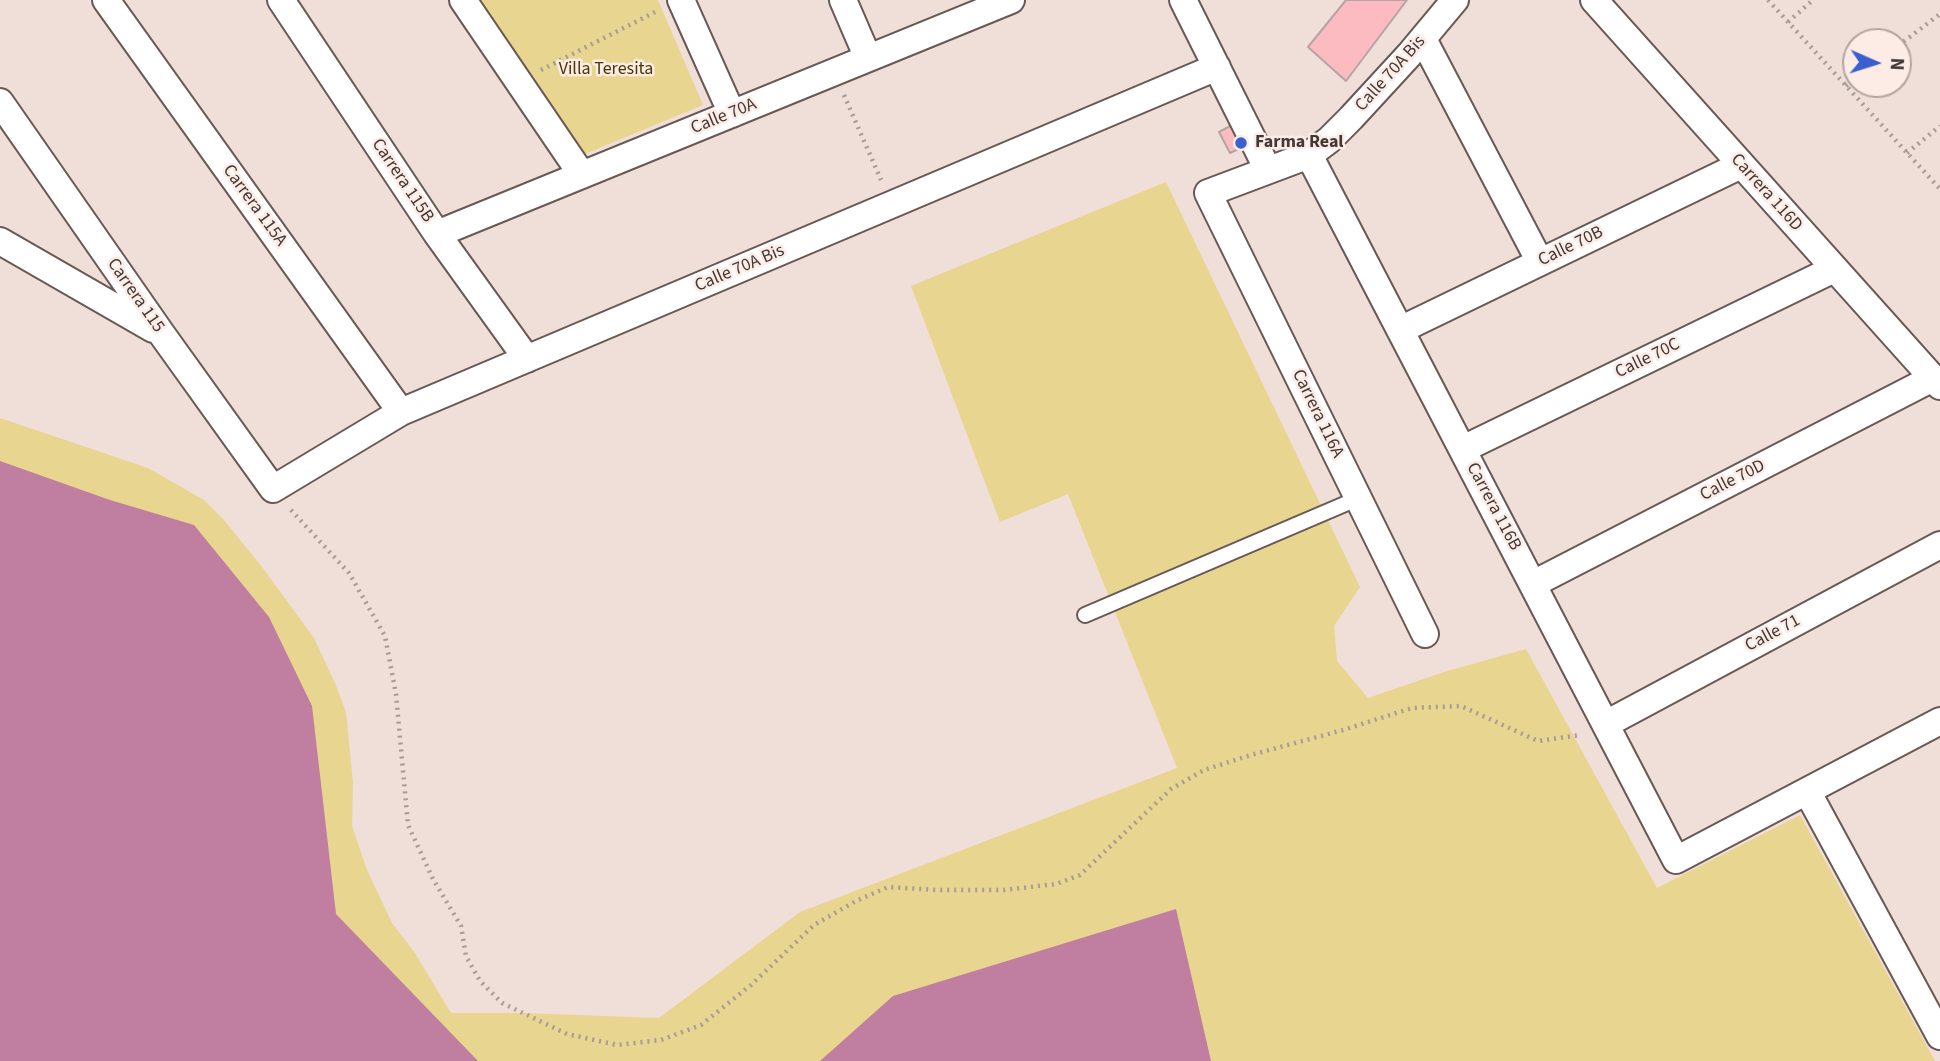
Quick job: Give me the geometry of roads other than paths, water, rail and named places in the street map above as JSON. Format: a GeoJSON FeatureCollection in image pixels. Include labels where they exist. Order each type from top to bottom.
{"type":"FeatureCollection","features":[{"type":"Feature","properties":{"kind":"street","name":"Carrera 115A"},"geometry":{"type":"LineString","coordinates":[[106,0],[401,412]]}},
{"type":"Feature","properties":{"kind":"street","name":"Carrera 115B"},"geometry":{"type":"LineString","coordinates":[[281,0],[437,234],[527,359]]}},
{"type":"Feature","properties":{"kind":"street"},"geometry":{"type":"LineString","coordinates":[[463,0],[582,175]]}},
{"type":"Feature","properties":{"kind":"street"},"geometry":{"type":"LineString","coordinates":[[842,0],[868,58]]}},
{"type":"Feature","properties":{"kind":"street"},"geometry":{"type":"LineString","coordinates":[[1184,0],[1268,170]]}},
{"type":"Feature","properties":{"kind":"street","name":"Calle 70A Bis"},"geometry":{"type":"LineString","coordinates":[[1208,193],[1309,155],[1352,118],[1455,0]]}},
{"type":"Feature","properties":{"kind":"street","name":"Carrera 116D"},"geometry":{"type":"LineString","coordinates":[[1594,0],[1937,382]]}},
{"type":"Feature","properties":{"kind":"street","name":"Calle 70A"},"geometry":{"type":"LineString","coordinates":[[437,234],[1005,1]]}},
{"type":"Feature","properties":{"kind":"street"},"geometry":{"type":"LineString","coordinates":[[674,3],[732,114]]}},
{"type":"Feature","properties":{"kind":"street"},"geometry":{"type":"LineString","coordinates":[[1423,39],[1540,262]]}},
{"type":"Feature","properties":{"kind":"street","name":"Calle 70A Bis"},"geometry":{"type":"LineString","coordinates":[[273,489],[401,412],[1217,67]]}},
{"type":"Feature","properties":{"kind":"street","name":"Carrera 115"},"geometry":{"type":"LineString","coordinates":[[0,102],[161,334],[273,489]]}},
{"type":"Feature","properties":{"kind":"street","name":"Carrera 116B"},"geometry":{"type":"LineString","coordinates":[[1309,155],[1676,860],[1807,791]]}},
{"type":"Feature","properties":{"kind":"street","name":"Calle 70B"},"geometry":{"type":"LineString","coordinates":[[1400,330],[1741,165]]}},
{"type":"Feature","properties":{"kind":"street","name":"Carrera 116A"},"geometry":{"type":"LineString","coordinates":[[1208,193],[1425,634]]}},
{"type":"Feature","properties":{"kind":"street"},"geometry":{"type":"LineString","coordinates":[[0,241],[161,334]]}},
{"type":"Feature","properties":{"kind":"street","name":"Calle 70C"},"geometry":{"type":"LineString","coordinates":[[1462,449],[1834,269]]}},
{"type":"Feature","properties":{"kind":"street","name":"Calle 70D"},"geometry":{"type":"LineString","coordinates":[[1533,584],[1937,382]]}},
{"type":"Feature","properties":{"kind":"street","name":"Calle 71"},"geometry":{"type":"LineString","coordinates":[[1606,724],[1940,545]]}},
{"type":"Feature","properties":{"kind":"street"},"geometry":{"type":"LineString","coordinates":[[1940,721],[1807,791],[1940,1036]]}},
{"type":"Feature","properties":{"kind":"lane"},"geometry":{"type":"LineString","coordinates":[[1084,615],[1359,498]]}},
{"type":"Feature","properties":{"kind":"place","name":"Farma Real"},"geometry":{"type":"Point","coordinates":[1241,143]}},
{"type":"Feature","properties":{"kind":"park label","name":"Villa Teresita"},"geometry":{"type":"Point","coordinates":[606,70]}}]}
